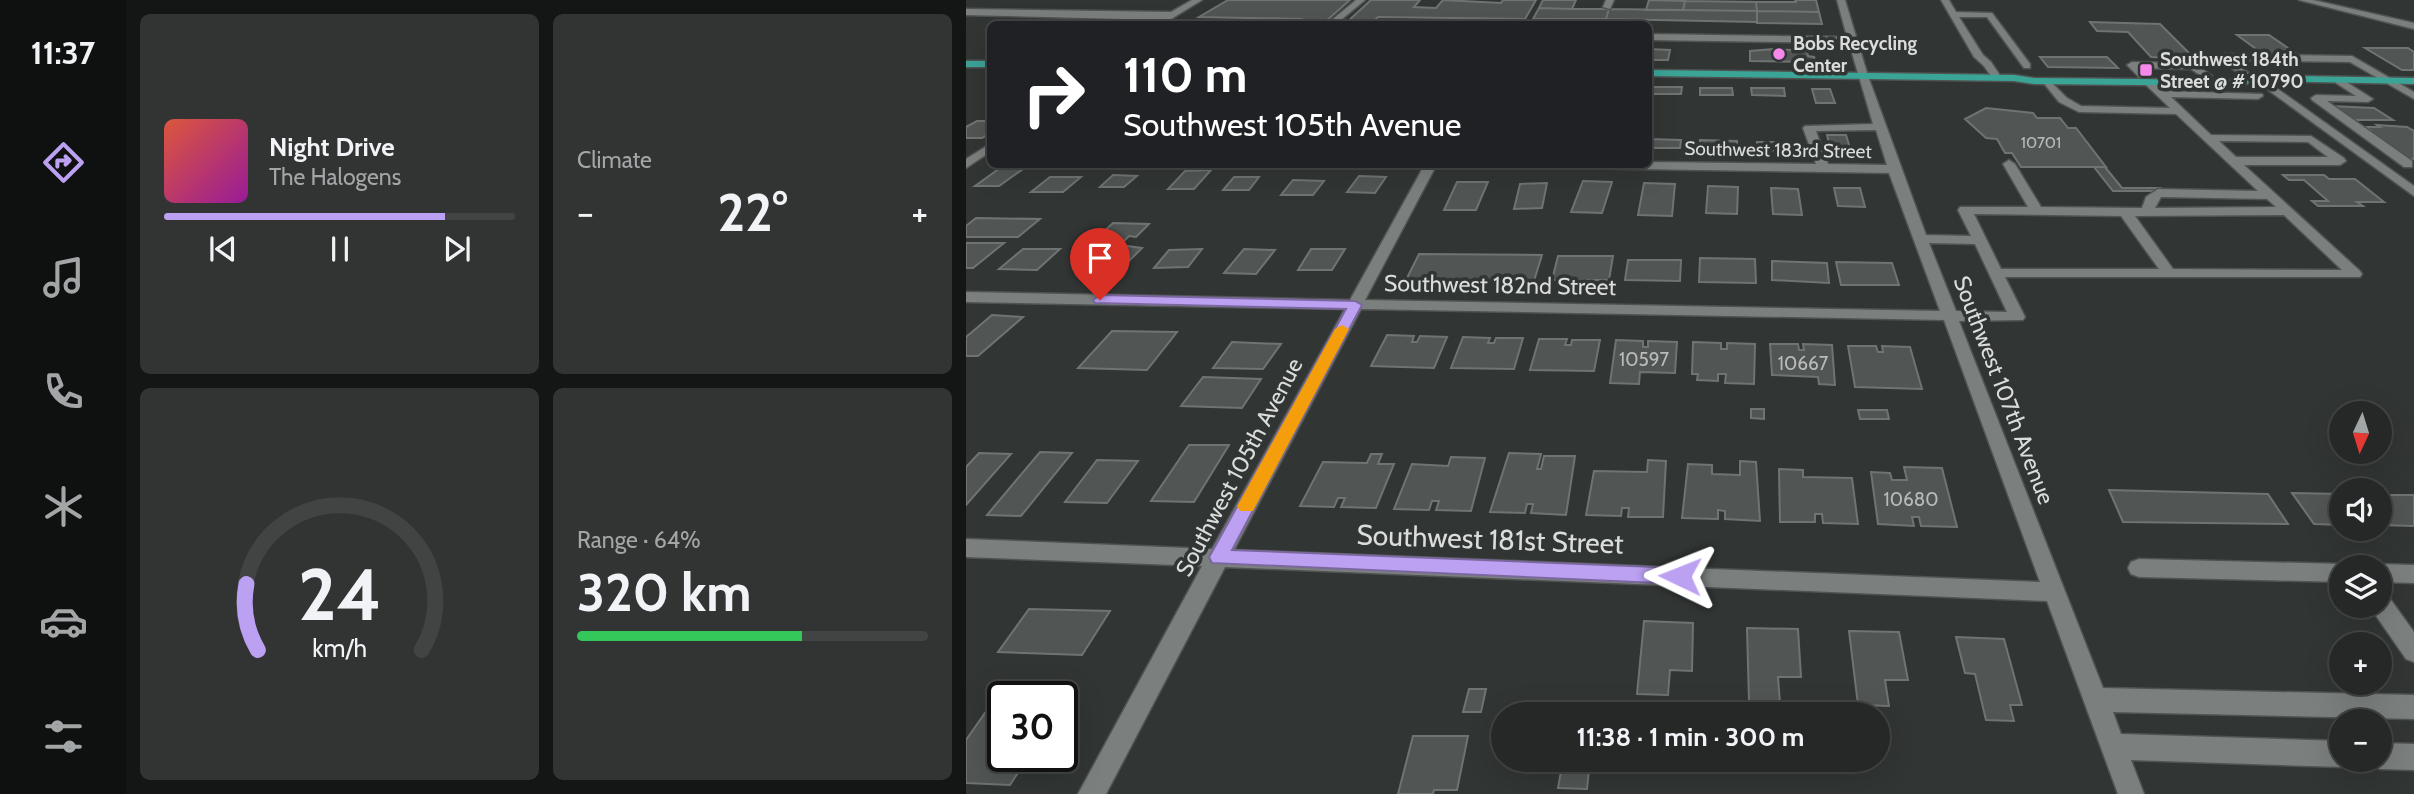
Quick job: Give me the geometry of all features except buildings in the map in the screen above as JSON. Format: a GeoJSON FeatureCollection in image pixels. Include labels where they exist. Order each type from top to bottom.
{"type":"FeatureCollection","features":[{"type":"Feature","properties":{"kind":"main road"},"geometry":{"type":"LineString","coordinates":[[966,64],[987,64]]}},
{"type":"Feature","properties":{"kind":"main road"},"geometry":{"type":"LineString","coordinates":[[1652,73],[1996,77],[2047,82],[2240,83],[2256,80]]}},
{"type":"Feature","properties":{"kind":"main road"},"geometry":{"type":"LineString","coordinates":[[2014,78],[2027,74],[2414,81]]}},
{"type":"Feature","properties":{"kind":"street"},"geometry":{"type":"LineString","coordinates":[[1162,21],[1198,0]]}},
{"type":"Feature","properties":{"kind":"street"},"geometry":{"type":"LineString","coordinates":[[1335,21],[1361,0]]}},
{"type":"Feature","properties":{"kind":"street","name":"Southwest 107th Avenue"},"geometry":{"type":"LineString","coordinates":[[1841,0],[1894,169],[2131,794]]}},
{"type":"Feature","properties":{"kind":"street"},"geometry":{"type":"LineString","coordinates":[[1945,0],[1979,57],[1988,64],[1996,77]]}},
{"type":"Feature","properties":{"kind":"street"},"geometry":{"type":"LineString","coordinates":[[2303,0],[2414,26]]}},
{"type":"Feature","properties":{"kind":"street"},"geometry":{"type":"LineString","coordinates":[[966,10],[978,2]]}},
{"type":"Feature","properties":{"kind":"street"},"geometry":{"type":"LineString","coordinates":[[966,10],[1170,16]]}},
{"type":"Feature","properties":{"kind":"street"},"geometry":{"type":"LineString","coordinates":[[1952,14],[1989,15],[2024,62],[2007,58]]}},
{"type":"Feature","properties":{"kind":"street"},"geometry":{"type":"LineString","coordinates":[[1652,37],[1852,40]]}},
{"type":"Feature","properties":{"kind":"street"},"geometry":{"type":"LineString","coordinates":[[1979,57],[1993,57]]}},
{"type":"Feature","properties":{"kind":"street"},"geometry":{"type":"LineString","coordinates":[[2414,96],[2352,59],[2223,57],[2414,192]]}},
{"type":"Feature","properties":{"kind":"street"},"geometry":{"type":"LineString","coordinates":[[2340,81],[2368,99],[2316,99],[2411,164]]}},
{"type":"Feature","properties":{"kind":"street"},"geometry":{"type":"LineString","coordinates":[[2047,82],[2063,100],[2079,109],[2181,111]]}},
{"type":"Feature","properties":{"kind":"street"},"geometry":{"type":"LineString","coordinates":[[2150,83],[2289,211],[2355,274],[1995,273],[1965,210],[2289,211]]}},
{"type":"Feature","properties":{"kind":"street"},"geometry":{"type":"LineString","coordinates":[[2162,94],[2258,96]]}},
{"type":"Feature","properties":{"kind":"street"},"geometry":{"type":"LineString","coordinates":[[1823,169],[1808,128],[1880,127]]}},
{"type":"Feature","properties":{"kind":"street"},"geometry":{"type":"LineString","coordinates":[[2209,138],[2311,139],[2340,162],[2233,161]]}},
{"type":"Feature","properties":{"kind":"street"},"geometry":{"type":"LineString","coordinates":[[966,164],[978,155]]}},
{"type":"Feature","properties":{"kind":"street"},"geometry":{"type":"LineString","coordinates":[[2009,164],[2036,210]]}},
{"type":"Feature","properties":{"kind":"street"},"geometry":{"type":"LineString","coordinates":[[2376,164],[2411,164]]}},
{"type":"Feature","properties":{"kind":"street","name":"Southwest 183rd Street"},"geometry":{"type":"LineString","coordinates":[[1652,166],[1894,169]]}},
{"type":"Feature","properties":{"kind":"street","name":"Southwest 105th Avenue"},"geometry":{"type":"LineString","coordinates":[[1091,794],[1430,168]]}},
{"type":"Feature","properties":{"kind":"street"},"geometry":{"type":"LineString","coordinates":[[2147,212],[2151,200],[2158,193],[2271,195]]}},
{"type":"Feature","properties":{"kind":"street"},"geometry":{"type":"LineString","coordinates":[[2125,212],[2169,273]]}},
{"type":"Feature","properties":{"kind":"street"},"geometry":{"type":"LineString","coordinates":[[1921,239],[1979,240]]}},
{"type":"Feature","properties":{"kind":"street","name":"Southwest 182nd Street"},"geometry":{"type":"LineString","coordinates":[[966,297],[2017,317],[1995,273]]}},
{"type":"Feature","properties":{"kind":"street","name":"Southwest 181st Street"},"geometry":{"type":"LineString","coordinates":[[966,548],[2054,592]]}},
{"type":"Feature","properties":{"kind":"street"},"geometry":{"type":"LineString","coordinates":[[2139,568],[2329,572]]}},
{"type":"Feature","properties":{"kind":"street"},"geometry":{"type":"LineString","coordinates":[[2392,573],[2414,574]]}},
{"type":"Feature","properties":{"kind":"street"},"geometry":{"type":"LineString","coordinates":[[2391,618],[2414,651]]}},
{"type":"Feature","properties":{"kind":"street"},"geometry":{"type":"LineString","coordinates":[[2096,700],[2414,707]]}},
{"type":"Feature","properties":{"kind":"street"},"geometry":{"type":"LineString","coordinates":[[2113,747],[2329,754]]}},
{"type":"Feature","properties":{"kind":"street"},"geometry":{"type":"LineString","coordinates":[[2392,756],[2414,757]]}},
{"type":"Feature","properties":{"kind":"slow traffic"},"geometry":{"type":"LineString","coordinates":[[1246,506],[1342,329]]}},
{"type":"Feature","properties":{"kind":"place","name":"Bobs Recycling Center"},"geometry":{"type":"Point","coordinates":[1779,54]}},
{"type":"Feature","properties":{"kind":"place","name":"Southwest 184th Street @ # 10790"},"geometry":{"type":"Point","coordinates":[2146,70]}},
{"type":"Feature","properties":{"kind":"route"},"geometry":{"type":"LineString","coordinates":[[1100,300],[1355,305],[1219,557],[1680,576]]}}]}
